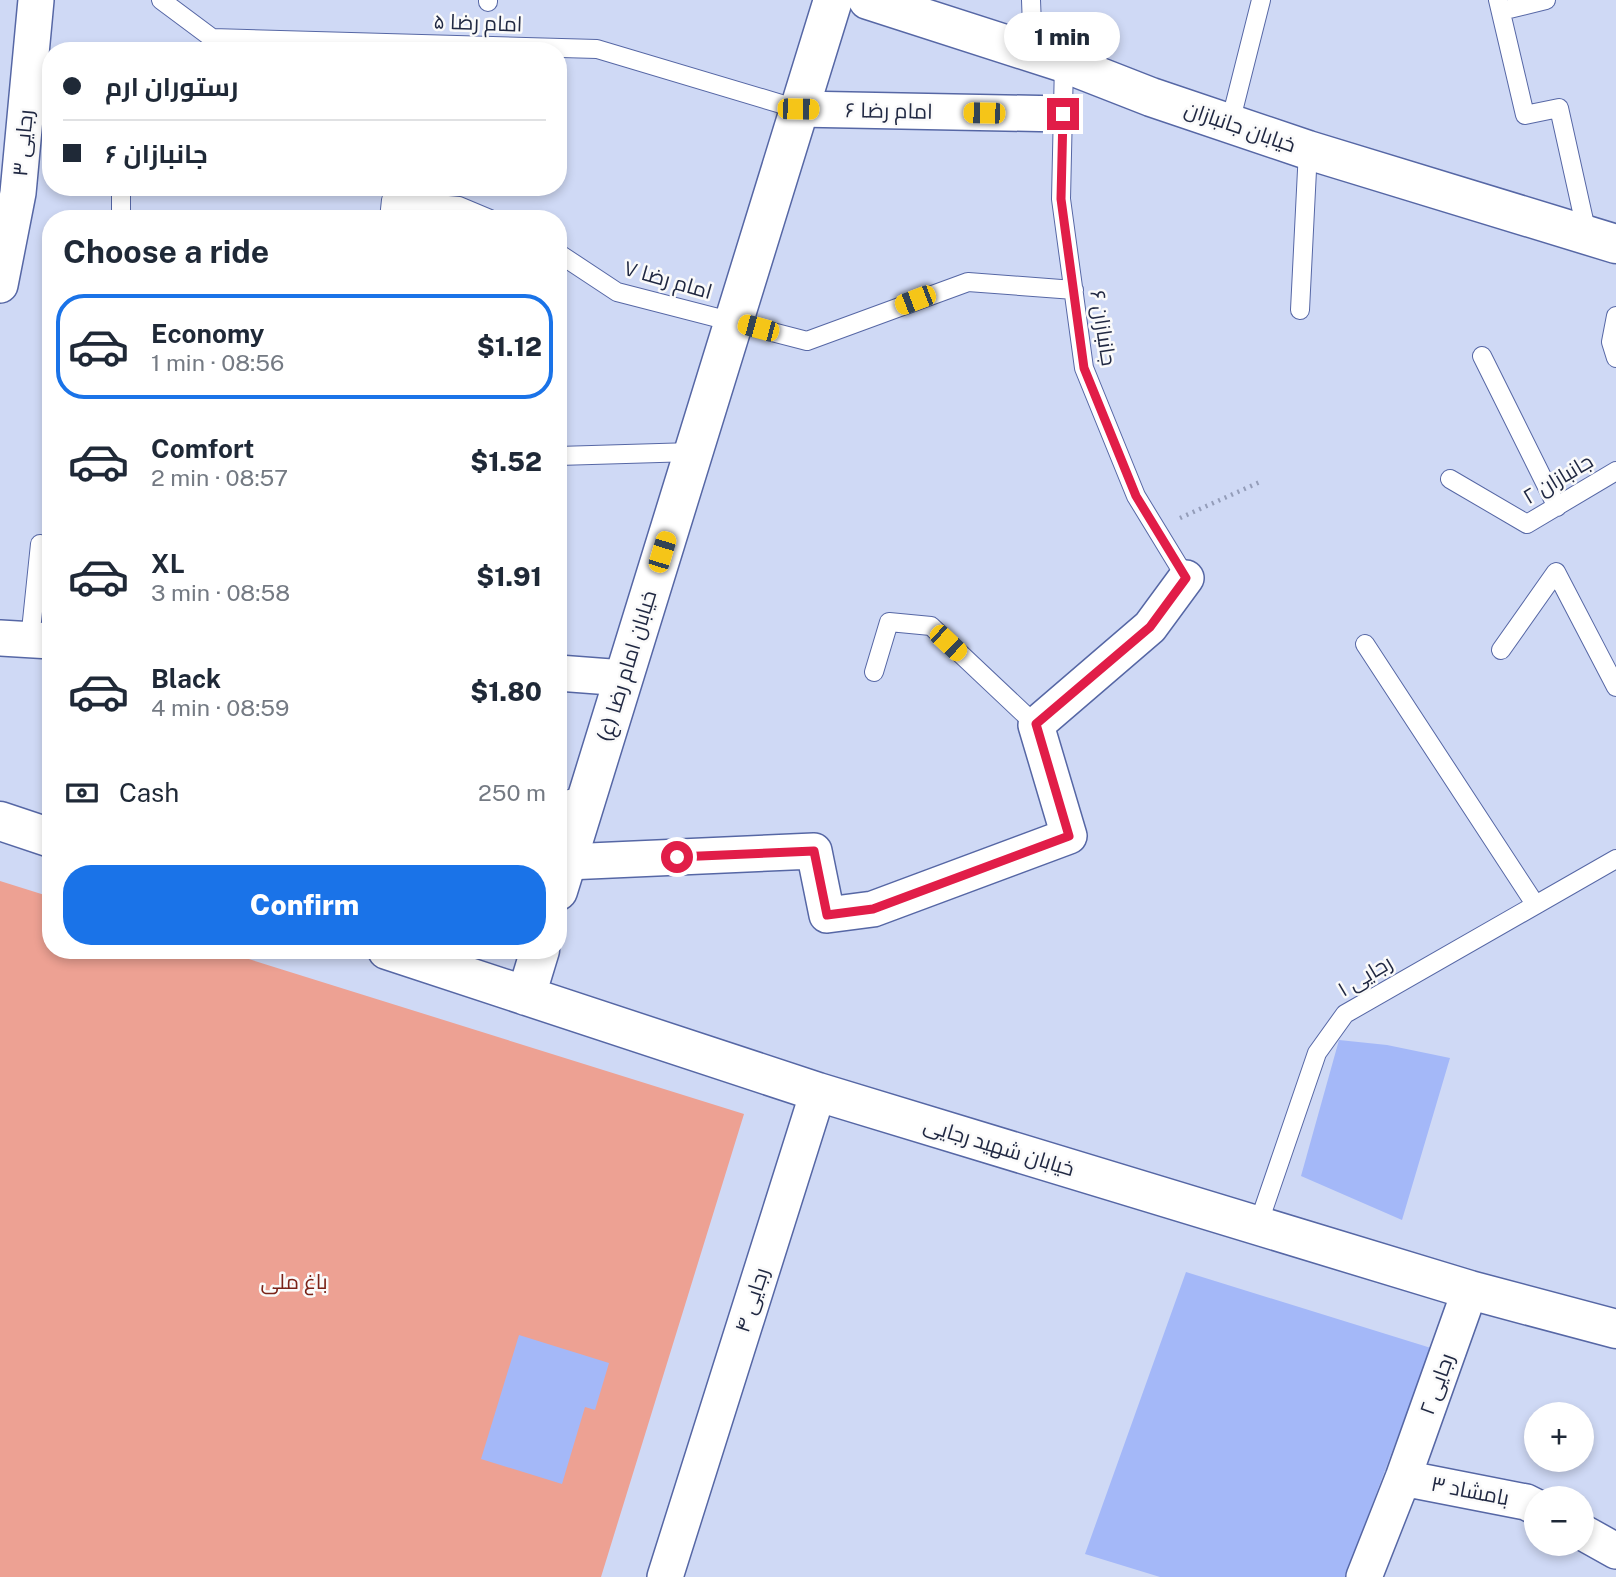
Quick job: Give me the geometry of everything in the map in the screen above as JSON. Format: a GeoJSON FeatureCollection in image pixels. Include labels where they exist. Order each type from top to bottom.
{"type":"FeatureCollection","features":[{"type":"Feature","properties":{"kind":"street","name":"رجایی ۳"},"geometry":{"type":"LineString","coordinates":[[0,285],[19,193],[36,0]]}},
{"type":"Feature","properties":{"kind":"street","name":"خیابان امام رضا (ع)"},"geometry":{"type":"LineString","coordinates":[[567,845],[573,798],[624,678],[833,0]]}},
{"type":"Feature","properties":{"kind":"street","name":"خیابان جانبازان"},"geometry":{"type":"LineString","coordinates":[[868,0],[1049,58],[1152,97],[1308,150],[1601,239]]}},
{"type":"Feature","properties":{"kind":"street","name":"امام رضا ۶"},"geometry":{"type":"LineString","coordinates":[[798,109],[1063,114]]}},
{"type":"Feature","properties":{"kind":"street"},"geometry":{"type":"LineString","coordinates":[[567,877],[814,851],[827,915],[873,909],[1069,836],[1036,724],[1150,627],[1186,578]]}},
{"type":"Feature","properties":{"kind":"street"},"geometry":{"type":"LineString","coordinates":[[567,674],[624,678]]}},
{"type":"Feature","properties":{"kind":"street"},"geometry":{"type":"LineString","coordinates":[[0,821],[42,835]]}},
{"type":"Feature","properties":{"kind":"street","name":"خیابان شهید رجایی"},"geometry":{"type":"LineString","coordinates":[[414,959],[818,1092],[1470,1290],[1616,1329]]}},
{"type":"Feature","properties":{"kind":"street"},"geometry":{"type":"LineString","coordinates":[[526,996],[537,959]]}},
{"type":"Feature","properties":{"kind":"street","name":"رجایی ۴"},"geometry":{"type":"LineString","coordinates":[[665,1577],[818,1092]]}},
{"type":"Feature","properties":{"kind":"street","name":"رجایی ۲"},"geometry":{"type":"LineString","coordinates":[[1364,1577],[1403,1478],[1470,1290]]}},
{"type":"Feature","properties":{"kind":"street","name":"بامشاد ۳"},"geometry":{"type":"LineString","coordinates":[[1403,1478],[1524,1501]]}},
{"type":"Feature","properties":{"kind":"street"},"geometry":{"type":"LineString","coordinates":[[1594,1539],[1616,1551]]}},
{"type":"Feature","properties":{"kind":"lane","name":"امام رضا ۵"},"geometry":{"type":"LineString","coordinates":[[162,0],[206,42]]}},
{"type":"Feature","properties":{"kind":"lane","name":"جانبازان ۶"},"geometry":{"type":"LineString","coordinates":[[1031,0],[1063,114],[1061,199],[1084,368],[1136,496],[1186,578]]}},
{"type":"Feature","properties":{"kind":"lane"},"geometry":{"type":"LineString","coordinates":[[1230,123],[1261,0]]}},
{"type":"Feature","properties":{"kind":"lane"},"geometry":{"type":"LineString","coordinates":[[1546,0],[1499,5],[1525,115],[1559,108],[1601,239]]}},
{"type":"Feature","properties":{"kind":"lane","name":"امام رضا ۵"},"geometry":{"type":"LineString","coordinates":[[567,49],[597,49],[798,109]]}},
{"type":"Feature","properties":{"kind":"lane"},"geometry":{"type":"LineString","coordinates":[[1300,310],[1308,150]]}},
{"type":"Feature","properties":{"kind":"lane"},"geometry":{"type":"LineString","coordinates":[[390,210],[391,200],[459,206],[469,210]]}},
{"type":"Feature","properties":{"kind":"lane","name":"امام رضا ۷"},"geometry":{"type":"LineString","coordinates":[[567,259],[617,292],[807,341],[968,282],[1074,290]]}},
{"type":"Feature","properties":{"kind":"lane"},"geometry":{"type":"LineString","coordinates":[[1616,316],[1611,342],[1616,358]]}},
{"type":"Feature","properties":{"kind":"lane"},"geometry":{"type":"LineString","coordinates":[[1482,356],[1557,507]]}},
{"type":"Feature","properties":{"kind":"lane"},"geometry":{"type":"LineString","coordinates":[[567,456],[693,452]]}},
{"type":"Feature","properties":{"kind":"lane","name":"جانبازان ۲"},"geometry":{"type":"LineString","coordinates":[[1450,479],[1527,524],[1616,471]]}},
{"type":"Feature","properties":{"kind":"lane"},"geometry":{"type":"LineString","coordinates":[[27,640],[40,544]]}},
{"type":"Feature","properties":{"kind":"lane"},"geometry":{"type":"LineString","coordinates":[[1501,650],[1556,572],[1616,687]]}},
{"type":"Feature","properties":{"kind":"lane"},"geometry":{"type":"LineString","coordinates":[[874,672],[889,622],[930,626],[1036,724]]}},
{"type":"Feature","properties":{"kind":"lane"},"geometry":{"type":"LineString","coordinates":[[1365,644],[1535,904]]}},
{"type":"Feature","properties":{"kind":"lane","name":"رجایی ۱"},"geometry":{"type":"LineString","coordinates":[[1258,1226],[1317,1053],[1345,1014],[1616,859]]}},
{"type":"Feature","properties":{"kind":"path"},"geometry":{"type":"LineString","coordinates":[[1156,529],[1262,481]]}},
{"type":"Feature","properties":{"kind":"green space","name":"باغ ملی"},"geometry":{"type":"Polygon","coordinates":[[[0,881],[42,894],[42,959],[249,959],[744,1114],[601,1577],[0,1577],[0,881]]]}},
{"type":"Feature","properties":{"kind":"building"},"geometry":{"type":"Polygon","coordinates":[[[1339,1040],[1387,1045],[1450,1058],[1402,1220],[1301,1176],[1339,1040]]]}},
{"type":"Feature","properties":{"kind":"building"},"geometry":{"type":"Polygon","coordinates":[[[1186,1272],[1431,1348],[1345,1577],[1160,1577],[1085,1554],[1186,1272]]]}},
{"type":"Feature","properties":{"kind":"building"},"geometry":{"type":"Polygon","coordinates":[[[519,1335],[609,1363],[595,1410],[585,1407],[562,1484],[481,1459],[519,1335]]]}},
{"type":"Feature","properties":{"kind":"route"},"geometry":{"type":"LineString","coordinates":[[677,857],[814,851],[827,915],[873,909],[1069,836],[1036,724],[1150,627],[1186,578],[1136,496],[1084,368],[1061,199],[1063,114]]}}]}
